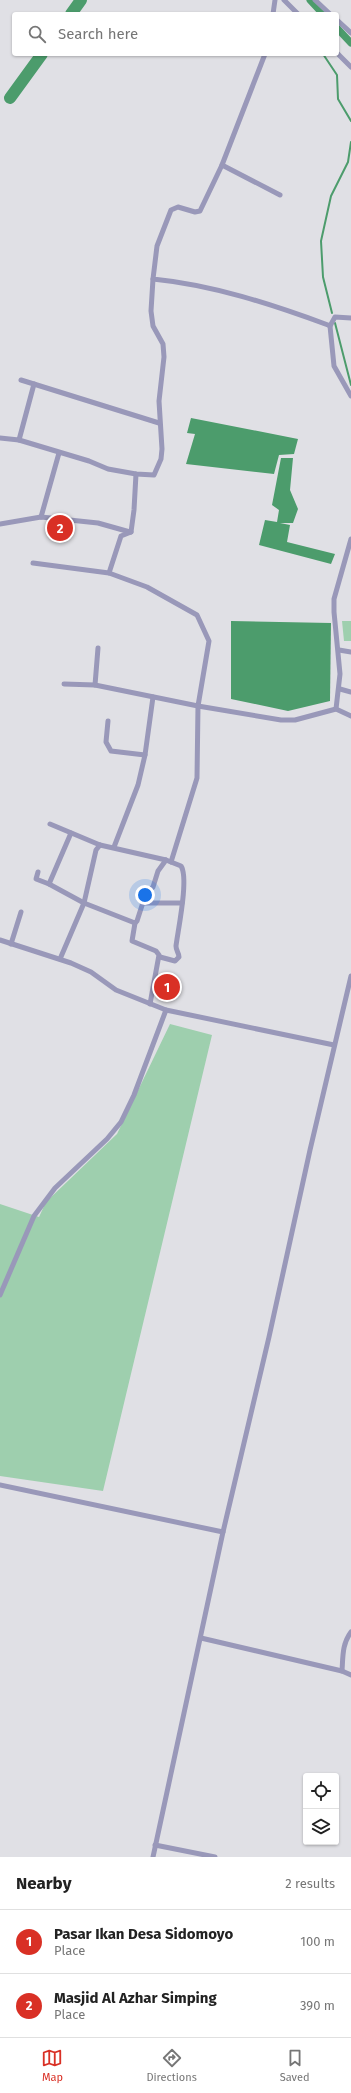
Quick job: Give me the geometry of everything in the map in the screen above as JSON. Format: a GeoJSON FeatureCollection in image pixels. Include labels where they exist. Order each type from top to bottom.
{"type":"FeatureCollection","features":[{"type":"Feature","properties":{"kind":"street"},"geometry":{"type":"LineString","coordinates":[[273,12],[275,0]]}},
{"type":"Feature","properties":{"kind":"street"},"geometry":{"type":"LineString","coordinates":[[284,0],[296,12]]}},
{"type":"Feature","properties":{"kind":"street"},"geometry":{"type":"LineString","coordinates":[[315,0],[328,12]]}},
{"type":"Feature","properties":{"kind":"street"},"geometry":{"type":"LineString","coordinates":[[339,22],[351,33]]}},
{"type":"Feature","properties":{"kind":"street"},"geometry":{"type":"LineString","coordinates":[[339,55],[351,68]]}},
{"type":"Feature","properties":{"kind":"street"},"geometry":{"type":"LineString","coordinates":[[0,438],[19,440],[89,461],[108,469],[151,476],[156,472],[161,459],[162,449],[159,424],[159,401],[164,357],[163,344],[153,326],[151,311],[157,246],[171,210],[178,207],[194,212],[200,211],[222,165],[264,56]]}},
{"type":"Feature","properties":{"kind":"street"},"geometry":{"type":"LineString","coordinates":[[222,165],[280,195]]}},
{"type":"Feature","properties":{"kind":"street"},"geometry":{"type":"LineString","coordinates":[[153,279],[188,282],[220,290],[330,326]]}},
{"type":"Feature","properties":{"kind":"street"},"geometry":{"type":"LineString","coordinates":[[351,318],[335,317],[330,326],[334,366],[351,396]]}},
{"type":"Feature","properties":{"kind":"street"},"geometry":{"type":"LineString","coordinates":[[21,380],[159,424]]}},
{"type":"Feature","properties":{"kind":"street"},"geometry":{"type":"LineString","coordinates":[[19,440],[34,384]]}},
{"type":"Feature","properties":{"kind":"street"},"geometry":{"type":"LineString","coordinates":[[41,517],[59,453]]}},
{"type":"Feature","properties":{"kind":"street"},"geometry":{"type":"LineString","coordinates":[[131,532],[136,474]]}},
{"type":"Feature","properties":{"kind":"street"},"geometry":{"type":"LineString","coordinates":[[0,524],[41,517],[98,524],[131,532]]}},
{"type":"Feature","properties":{"kind":"street"},"geometry":{"type":"LineString","coordinates":[[109,573],[121,536],[131,532]]}},
{"type":"Feature","properties":{"kind":"street"},"geometry":{"type":"LineString","coordinates":[[336,709],[340,689],[339,650],[334,612],[334,599],[351,539]]}},
{"type":"Feature","properties":{"kind":"street"},"geometry":{"type":"LineString","coordinates":[[33,563],[109,573],[147,587],[200,618],[209,644],[198,706],[197,778],[168,861],[158,872],[153,887],[146,893],[144,903],[135,923],[133,942],[156,951],[160,957],[175,961],[178,959],[176,946],[182,903],[183,869],[168,861],[100,844],[50,824]]}},
{"type":"Feature","properties":{"kind":"street"},"geometry":{"type":"LineString","coordinates":[[95,685],[98,648]]}},
{"type":"Feature","properties":{"kind":"street"},"geometry":{"type":"LineString","coordinates":[[339,650],[351,652]]}},
{"type":"Feature","properties":{"kind":"street"},"geometry":{"type":"LineString","coordinates":[[64,684],[95,685],[198,706],[288,721],[336,709],[351,716]]}},
{"type":"Feature","properties":{"kind":"street"},"geometry":{"type":"LineString","coordinates":[[340,689],[351,692]]}},
{"type":"Feature","properties":{"kind":"street"},"geometry":{"type":"LineString","coordinates":[[114,847],[135,792],[145,755],[153,697]]}},
{"type":"Feature","properties":{"kind":"street"},"geometry":{"type":"LineString","coordinates":[[108,721],[106,742],[111,751],[145,755]]}},
{"type":"Feature","properties":{"kind":"street"},"geometry":{"type":"LineString","coordinates":[[49,884],[71,833]]}},
{"type":"Feature","properties":{"kind":"street"},"geometry":{"type":"LineString","coordinates":[[60,959],[84,903],[96,850],[100,844]]}},
{"type":"Feature","properties":{"kind":"street"},"geometry":{"type":"LineString","coordinates":[[38,872],[36,879],[49,884],[84,903],[135,923]]}},
{"type":"Feature","properties":{"kind":"street"},"geometry":{"type":"LineString","coordinates":[[144,903],[182,903]]}},
{"type":"Feature","properties":{"kind":"street"},"geometry":{"type":"LineString","coordinates":[[11,944],[21,912]]}},
{"type":"Feature","properties":{"kind":"street"},"geometry":{"type":"LineString","coordinates":[[0,940],[60,959],[90,972],[116,990],[166,1010],[334,1045]]}},
{"type":"Feature","properties":{"kind":"street"},"geometry":{"type":"LineString","coordinates":[[150,1004],[160,957]]}},
{"type":"Feature","properties":{"kind":"street"},"geometry":{"type":"LineString","coordinates":[[153,1857],[223,1532],[351,976]]}},
{"type":"Feature","properties":{"kind":"street"},"geometry":{"type":"LineString","coordinates":[[0,1295],[34,1216],[56,1188],[107,1139],[121,1122],[134,1095],[166,1010]]}},
{"type":"Feature","properties":{"kind":"street"},"geometry":{"type":"LineString","coordinates":[[0,1485],[223,1532]]}},
{"type":"Feature","properties":{"kind":"street"},"geometry":{"type":"LineString","coordinates":[[342,1671],[346,1639],[351,1632]]}},
{"type":"Feature","properties":{"kind":"street"},"geometry":{"type":"LineString","coordinates":[[200,1638],[342,1671],[351,1675]]}},
{"type":"Feature","properties":{"kind":"street"},"geometry":{"type":"LineString","coordinates":[[155,1845],[215,1857]]}},
{"type":"Feature","properties":{"kind":"shaded area"},"geometry":{"type":"Polygon","coordinates":[[[191,418],[298,439],[294,454],[279,455],[274,474],[186,464],[195,434],[187,433],[191,418]]]}},
{"type":"Feature","properties":{"kind":"shaded area"},"geometry":{"type":"Polygon","coordinates":[[[281,458],[293,458],[290,490],[298,509],[293,523],[280,523],[290,525],[287,542],[335,554],[331,564],[259,545],[265,520],[277,522],[279,510],[272,505],[281,458]]]}},
{"type":"Feature","properties":{"kind":"shaded area"},"geometry":{"type":"Polygon","coordinates":[[[231,621],[331,623],[330,701],[288,711],[231,699],[231,621]]]}},
{"type":"Feature","properties":{"kind":"shaded area"},"geometry":{"type":"Polygon","coordinates":[[[342,621],[351,621],[351,641],[344,641],[342,621]]]}},
{"type":"Feature","properties":{"kind":"shaded area"},"geometry":{"type":"Polygon","coordinates":[[[170,1024],[212,1035],[103,1491],[0,1476],[0,1204],[39,1217],[46,1202],[117,1134],[170,1024]]]}},
{"type":"Feature","properties":{"kind":"waterway"},"geometry":{"type":"LineString","coordinates":[[72,12],[81,0]]}},
{"type":"Feature","properties":{"kind":"waterway"},"geometry":{"type":"LineString","coordinates":[[310,0],[321,12]]}},
{"type":"Feature","properties":{"kind":"waterway"},"geometry":{"type":"LineString","coordinates":[[339,30],[351,43]]}},
{"type":"Feature","properties":{"kind":"waterway"},"geometry":{"type":"LineString","coordinates":[[10,98],[41,56]]}},
{"type":"Feature","properties":{"kind":"waterway"},"geometry":{"type":"LineString","coordinates":[[324,56],[337,75],[338,99],[351,121]]}},
{"type":"Feature","properties":{"kind":"waterway"},"geometry":{"type":"LineString","coordinates":[[332,313],[323,277],[321,241],[331,196],[348,162],[351,142]]}},
{"type":"Feature","properties":{"kind":"waterway"},"geometry":{"type":"LineString","coordinates":[[335,323],[351,385]]}},
{"type":"Feature","properties":{"kind":"place","name":"Masjid Al Azhar Simping"},"geometry":{"type":"Point","coordinates":[60,528]}},
{"type":"Feature","properties":{"kind":"place","name":"Pasar Ikan Desa Sidomoyo"},"geometry":{"type":"Point","coordinates":[167,987]}}]}
